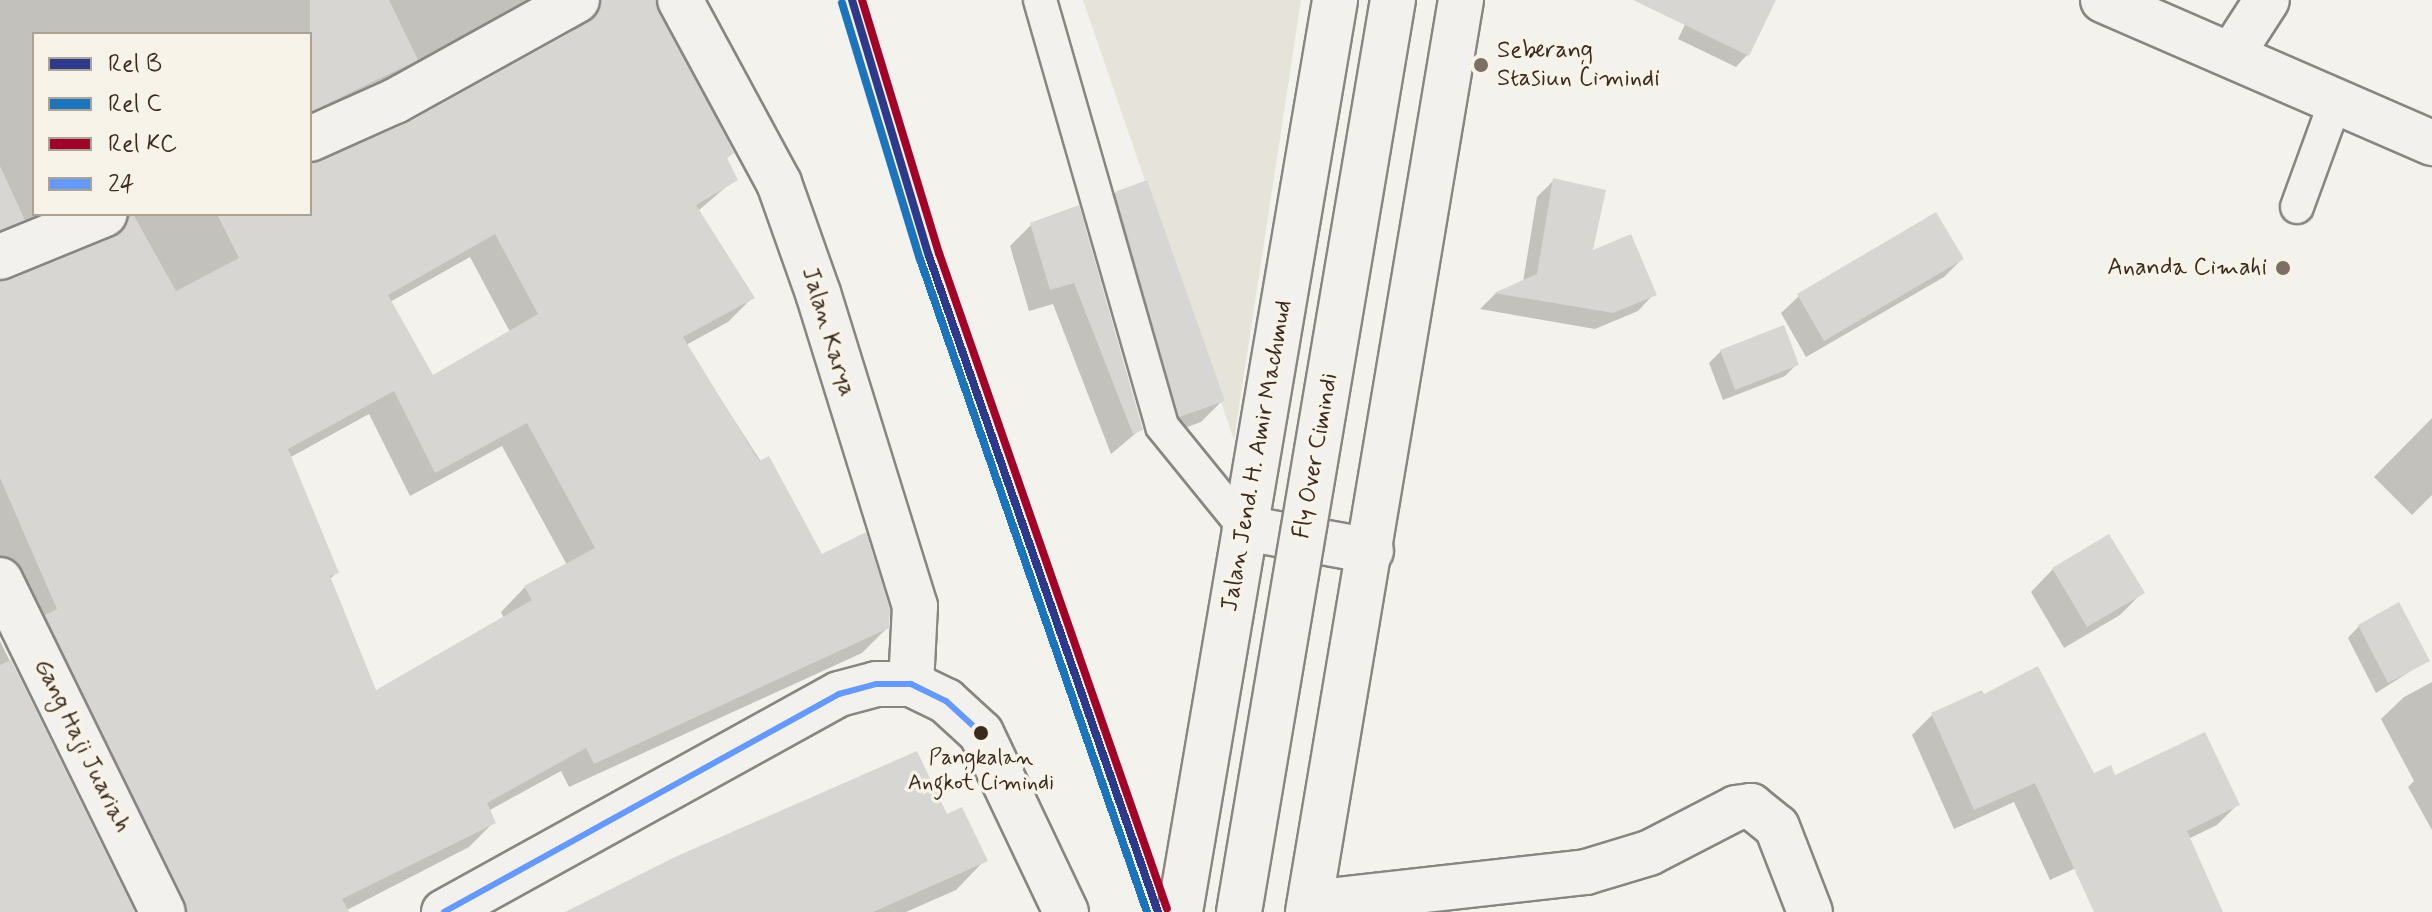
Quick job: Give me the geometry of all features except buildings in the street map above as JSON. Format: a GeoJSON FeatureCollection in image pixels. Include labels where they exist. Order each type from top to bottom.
{"type":"FeatureCollection","features":[{"type":"Feature","properties":{"kind":"main road"},"geometry":{"type":"LineString","coordinates":[[312,138],[395,101],[577,0]]}},
{"type":"Feature","properties":{"kind":"main road","name":"Jalan Karya"},"geometry":{"type":"LineString","coordinates":[[680,0],[779,183],[818,293],[915,606],[911,684]]}},
{"type":"Feature","properties":{"kind":"main road","name":"Jalan Jend. H. Amir Machmud"},"geometry":{"type":"LineString","coordinates":[[1180,912],[1335,0]]}},
{"type":"Feature","properties":{"kind":"main road","name":"Fly Over Cimindi"},"geometry":{"type":"LineString","coordinates":[[1239,912],[1393,0]]}},
{"type":"Feature","properties":{"kind":"main road"},"geometry":{"type":"LineString","coordinates":[[1461,0],[1309,907],[1586,872],[1649,853],[1736,808],[1751,806],[1777,827],[1810,912]]}},
{"type":"Feature","properties":{"kind":"main road"},"geometry":{"type":"LineString","coordinates":[[2103,0],[2337,97],[2432,143]]}},
{"type":"Feature","properties":{"kind":"main road"},"geometry":{"type":"LineString","coordinates":[[2232,54],[2267,0]]}},
{"type":"Feature","properties":{"kind":"main road"},"geometry":{"type":"LineString","coordinates":[[0,257],[100,216]]}},
{"type":"Feature","properties":{"kind":"main road"},"geometry":{"type":"LineString","coordinates":[[1245,528],[1371,551]]}},
{"type":"Feature","properties":{"kind":"main road","name":"Gang Haji Juariah"},"geometry":{"type":"LineString","coordinates":[[0,580],[163,912]]}},
{"type":"Feature","properties":{"kind":"main road"},"geometry":{"type":"LineString","coordinates":[[444,912],[839,694],[876,684],[911,684],[946,701],[981,733],[1066,912]]}},
{"type":"Feature","properties":{"kind":"lane"},"geometry":{"type":"LineString","coordinates":[[1040,0],[1162,426],[1245,528]]}},
{"type":"Feature","properties":{"kind":"lane"},"geometry":{"type":"LineString","coordinates":[[2297,207],[2337,97]]}},
{"type":"Feature","properties":{"kind":"shaded area"},"geometry":{"type":"Polygon","coordinates":[[[1083,0],[1301,0],[1234,440],[1083,0]]]}},
{"type":"Feature","properties":{"kind":"rail line","name":"B"},"geometry":{"type":"LineString","coordinates":[[852,0],[929,256],[1158,912]]}},
{"type":"Feature","properties":{"kind":"rail line","name":"KC"},"geometry":{"type":"LineString","coordinates":[[862,0],[939,253],[1167,909]]}},
{"type":"Feature","properties":{"kind":"rail line","name":"C"},"geometry":{"type":"LineString","coordinates":[[842,3],[920,259],[1147,912]]}},
{"type":"Feature","properties":{"kind":"transit line","name":"24"},"geometry":{"type":"LineString","coordinates":[[444,912],[839,694],[876,684],[911,684],[946,701],[981,733]]}},
{"type":"Feature","properties":{"kind":"place","name":"Seberang Stasiun Cimindi"},"geometry":{"type":"Point","coordinates":[1481,65]}},
{"type":"Feature","properties":{"kind":"place","name":"Ananda Cimahi"},"geometry":{"type":"Point","coordinates":[2283,268]}},
{"type":"Feature","properties":{"kind":"place","name":"Pangkalan Angkot Cimindi"},"geometry":{"type":"Point","coordinates":[981,733]}}]}
